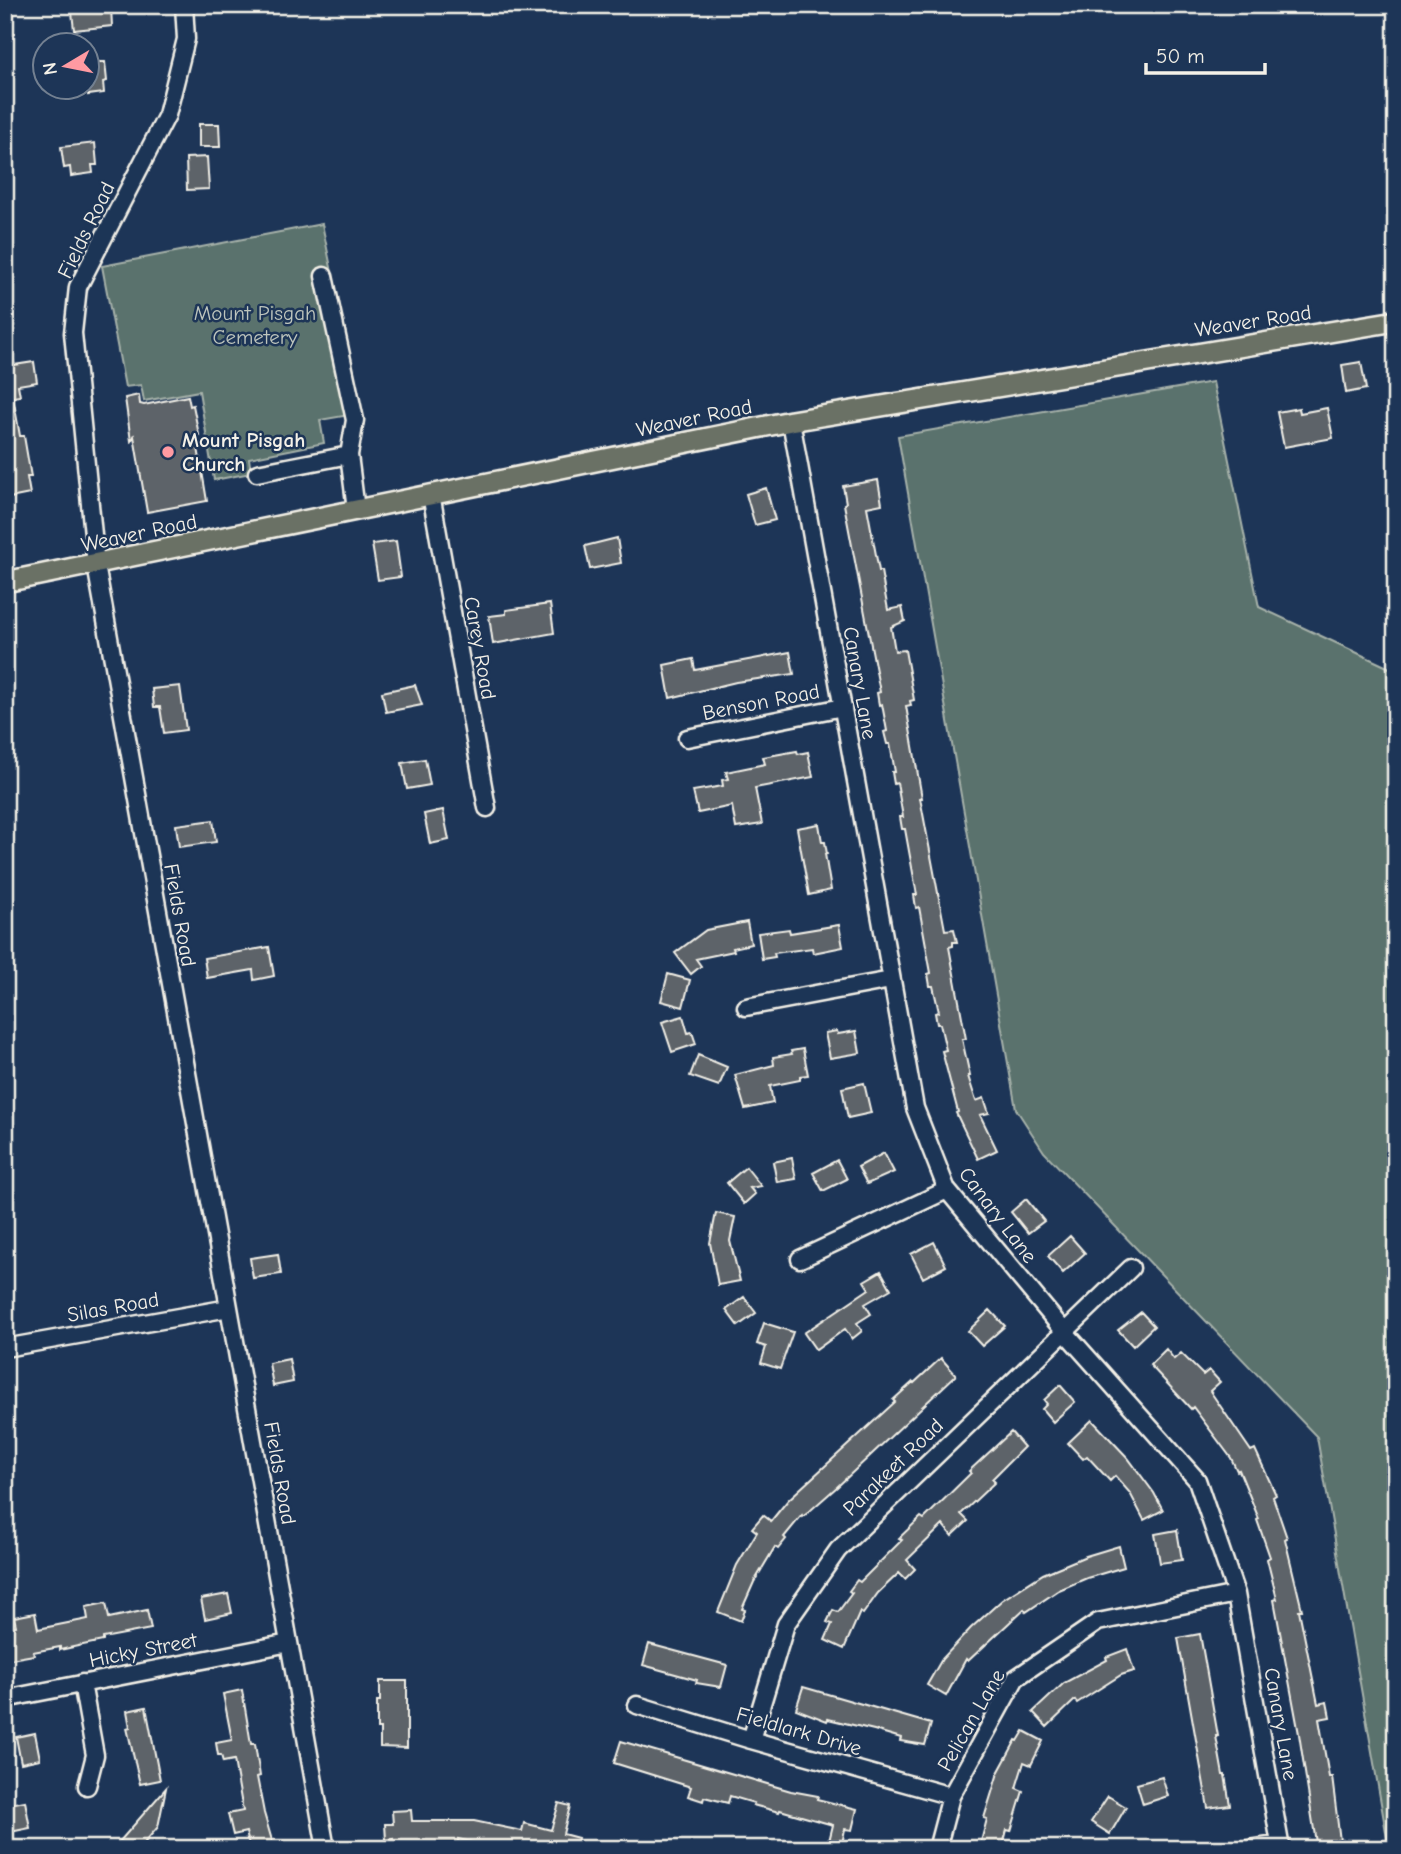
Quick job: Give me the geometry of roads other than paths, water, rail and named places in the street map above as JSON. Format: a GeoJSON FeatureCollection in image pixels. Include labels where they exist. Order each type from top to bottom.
{"type":"FeatureCollection","features":[{"type":"Feature","properties":{"kind":"main road","name":"Weaver Road"},"geometry":{"type":"LineString","coordinates":[[5,582],[791,421],[1396,321]]}},
{"type":"Feature","properties":{"kind":"street","name":"Fields Road"},"geometry":{"type":"LineString","coordinates":[[184,5],[186,38],[167,115],[78,287],[73,333],[96,565],[326,1849]]}},
{"type":"Feature","properties":{"kind":"street"},"geometry":{"type":"LineString","coordinates":[[324,276],[355,420],[349,455],[356,510]]}},
{"type":"Feature","properties":{"kind":"street","name":"Canary Lane"},"geometry":{"type":"LineString","coordinates":[[791,421],[915,1108],[947,1189],[1064,1331],[1197,1480],[1236,1594],[1281,1846]]}},
{"type":"Feature","properties":{"kind":"street"},"geometry":{"type":"LineString","coordinates":[[257,473],[349,455]]}},
{"type":"Feature","properties":{"kind":"street","name":"Carey Road"},"geometry":{"type":"LineString","coordinates":[[431,494],[487,808]]}},
{"type":"Feature","properties":{"kind":"street","name":"Benson Road"},"geometry":{"type":"LineString","coordinates":[[687,738],[843,707]]}},
{"type":"Feature","properties":{"kind":"street"},"geometry":{"type":"LineString","coordinates":[[746,1007],[891,980]]}},
{"type":"Feature","properties":{"kind":"street"},"geometry":{"type":"LineString","coordinates":[[800,1259],[947,1189]]}},
{"type":"Feature","properties":{"kind":"street","name":"Parakeet Road"},"geometry":{"type":"LineString","coordinates":[[751,1740],[786,1624],[838,1550],[1130,1268]]}},
{"type":"Feature","properties":{"kind":"street","name":"Silas Road"},"geometry":{"type":"LineString","coordinates":[[5,1348],[229,1308]]}},
{"type":"Feature","properties":{"kind":"street","name":"Pelican Lane"},"geometry":{"type":"LineString","coordinates":[[937,1849],[951,1796],[1016,1678],[1098,1622],[1236,1594]]}},
{"type":"Feature","properties":{"kind":"street","name":"Hicky Street"},"geometry":{"type":"LineString","coordinates":[[5,1699],[289,1643]]}},
{"type":"Feature","properties":{"kind":"street"},"geometry":{"type":"LineString","coordinates":[[82,1683],[95,1755],[87,1786]]}},
{"type":"Feature","properties":{"kind":"street","name":"Fieldlark Drive"},"geometry":{"type":"LineString","coordinates":[[637,1705],[951,1796]]}},
{"type":"Feature","properties":{"kind":"street"},"geometry":{"type":"LineString","coordinates":[[1249,1849],[1281,1846]]}},
{"type":"Feature","properties":{"kind":"place","name":"Mount Pisgah Church"},"geometry":{"type":"Point","coordinates":[168,452]}},
{"type":"Feature","properties":{"kind":"park label","name":"Mount Pisgah Cemetery"},"geometry":{"type":"Point","coordinates":[255,325]}}]}
